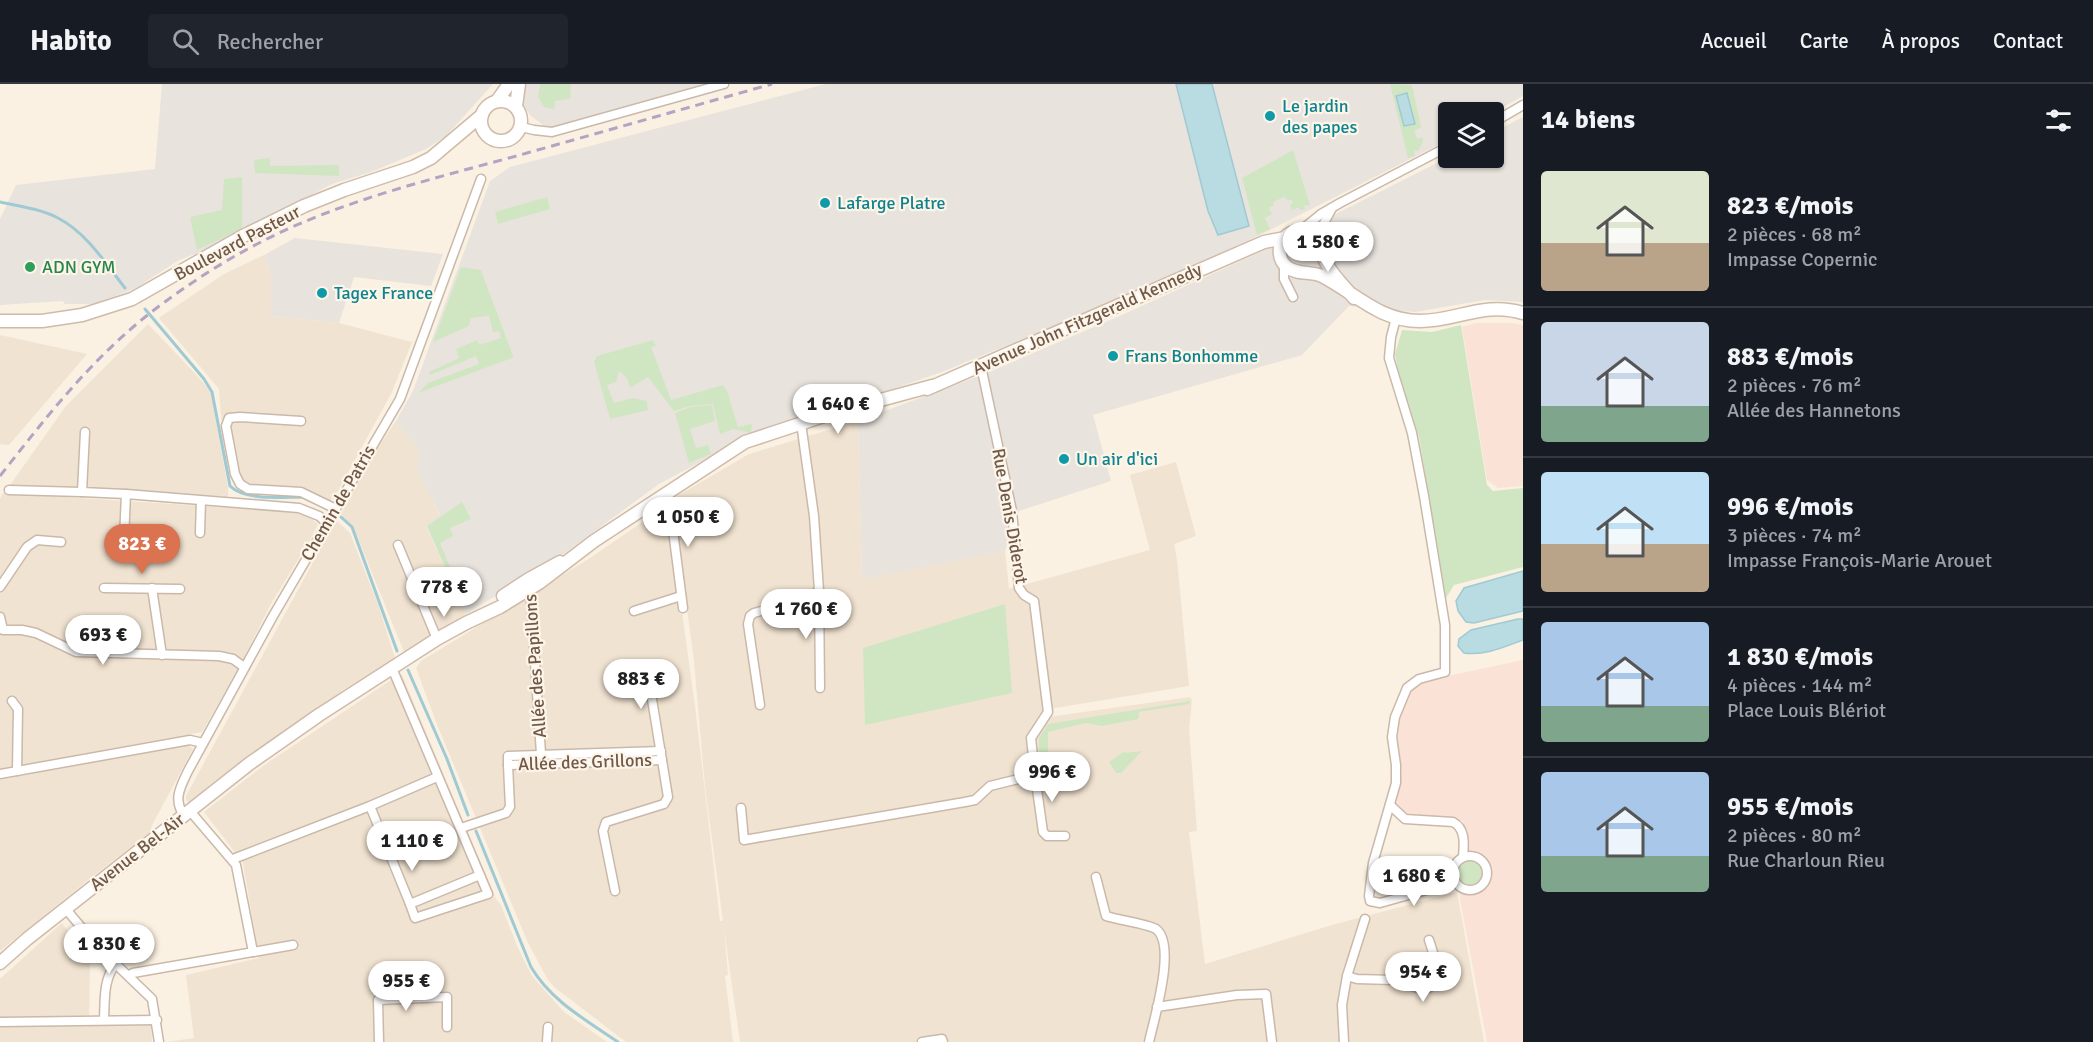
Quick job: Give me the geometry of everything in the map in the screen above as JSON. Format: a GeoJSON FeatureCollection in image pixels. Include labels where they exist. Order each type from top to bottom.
{"type":"FeatureCollection","features":[{"type":"Feature","properties":{"kind":"street"},"geometry":{"type":"LineString","coordinates":[[497,101],[509,84]]}},
{"type":"Feature","properties":{"kind":"street"},"geometry":{"type":"LineString","coordinates":[[516,106],[504,100],[488,106],[481,121],[484,132],[493,139],[504,141],[515,136],[521,127],[521,116],[516,106],[519,84]]}},
{"type":"Feature","properties":{"kind":"street"},"geometry":{"type":"LineString","coordinates":[[521,127],[552,132],[724,84]]}},
{"type":"Feature","properties":{"kind":"street"},"geometry":{"type":"LineString","coordinates":[[1504,116],[1523,105]]}},
{"type":"Feature","properties":{"kind":"street","name":"Boulevard Pasteur"},"geometry":{"type":"LineString","coordinates":[[0,321],[42,321],[82,315],[132,299],[258,228],[304,206],[422,163],[441,151],[482,115]]}},
{"type":"Feature","properties":{"kind":"street"},"geometry":{"type":"LineString","coordinates":[[463,132],[484,132]]}},
{"type":"Feature","properties":{"kind":"street"},"geometry":{"type":"LineString","coordinates":[[1293,297],[1284,279],[1280,247],[1285,238],[1289,234],[1300,231],[1332,208],[1438,152]]}},
{"type":"Feature","properties":{"kind":"street","name":"Chemin de Patris"},"geometry":{"type":"LineString","coordinates":[[187,814],[178,806],[179,789],[243,667],[334,508],[400,399],[481,179]]}},
{"type":"Feature","properties":{"kind":"street"},"geometry":{"type":"LineString","coordinates":[[1287,288],[1302,272],[1315,266],[1318,261],[1323,225],[1332,208]]}},
{"type":"Feature","properties":{"kind":"street"},"geometry":{"type":"LineString","coordinates":[[1300,231],[1310,233],[1321,248],[1329,268],[1354,298]]}},
{"type":"Feature","properties":{"kind":"street","name":"Avenue John Fitzgerald Kennedy"},"geometry":{"type":"LineString","coordinates":[[187,814],[249,764],[310,721],[437,639],[530,584],[730,453],[802,426],[893,403],[1264,242],[1285,238]]}},
{"type":"Feature","properties":{"kind":"street","name":"Avenue John Fitzgerald Kennedy"},"geometry":{"type":"LineString","coordinates":[[1241,252],[1262,250],[1274,253],[1282,261]]}},
{"type":"Feature","properties":{"kind":"street"},"geometry":{"type":"LineString","coordinates":[[1282,261],[1293,271],[1322,276],[1372,309],[1396,318],[1421,321],[1484,309],[1523,313]]}},
{"type":"Feature","properties":{"kind":"street"},"geometry":{"type":"LineString","coordinates":[[1396,318],[1389,358],[1412,433],[1425,496],[1445,625],[1445,672],[1419,679],[1407,688],[1395,717],[1392,737],[1396,783],[1373,863],[1370,901],[1380,903],[1455,882]]}},
{"type":"Feature","properties":{"kind":"street","name":"Rue Denis Diderot"},"geometry":{"type":"LineString","coordinates":[[981,366],[1012,511],[1019,588],[1024,595],[1034,601],[1036,612],[1048,712],[1031,738],[1043,832],[1047,836],[1065,836]]}},
{"type":"Feature","properties":{"kind":"street"},"geometry":{"type":"LineString","coordinates":[[301,421],[229,418],[226,426],[235,474],[240,484],[248,489],[301,492],[334,508]]}},
{"type":"Feature","properties":{"kind":"street"},"geometry":{"type":"LineString","coordinates":[[802,426],[814,516],[819,591],[820,688]]}},
{"type":"Feature","properties":{"kind":"street"},"geometry":{"type":"LineString","coordinates":[[82,492],[85,432]]}},
{"type":"Feature","properties":{"kind":"street"},"geometry":{"type":"LineString","coordinates":[[9,490],[126,494],[299,508],[319,516],[326,522]]}},
{"type":"Feature","properties":{"kind":"street"},"geometry":{"type":"LineString","coordinates":[[668,492],[683,608]]}},
{"type":"Feature","properties":{"kind":"street"},"geometry":{"type":"LineString","coordinates":[[124,539],[126,494]]}},
{"type":"Feature","properties":{"kind":"street"},"geometry":{"type":"LineString","coordinates":[[200,533],[201,501]]}},
{"type":"Feature","properties":{"kind":"street"},"geometry":{"type":"LineString","coordinates":[[0,587],[27,547],[37,540],[61,542]]}},
{"type":"Feature","properties":{"kind":"street"},"geometry":{"type":"LineString","coordinates":[[398,545],[437,639]]}},
{"type":"Feature","properties":{"kind":"street","name":"Allée des Papillons"},"geometry":{"type":"LineString","coordinates":[[530,584],[541,754]]}},
{"type":"Feature","properties":{"kind":"street"},"geometry":{"type":"LineString","coordinates":[[104,588],[180,589]]}},
{"type":"Feature","properties":{"kind":"street"},"geometry":{"type":"LineString","coordinates":[[152,588],[162,655]]}},
{"type":"Feature","properties":{"kind":"street"},"geometry":{"type":"LineString","coordinates":[[760,705],[748,624],[750,616],[806,598],[819,591]]}},
{"type":"Feature","properties":{"kind":"street"},"geometry":{"type":"LineString","coordinates":[[634,611],[681,596]]}},
{"type":"Feature","properties":{"kind":"street"},"geometry":{"type":"LineString","coordinates":[[0,617],[2,631],[36,633],[76,652],[219,656],[233,659],[243,667]]}},
{"type":"Feature","properties":{"kind":"street"},"geometry":{"type":"LineString","coordinates":[[370,806],[390,850],[415,918],[488,894],[392,668]]}},
{"type":"Feature","properties":{"kind":"street"},"geometry":{"type":"LineString","coordinates":[[612,677],[644,675],[650,687],[668,797],[664,804],[606,822],[603,831],[615,891]]}},
{"type":"Feature","properties":{"kind":"street"},"geometry":{"type":"LineString","coordinates":[[12,701],[18,709],[16,771]]}},
{"type":"Feature","properties":{"kind":"street"},"geometry":{"type":"LineString","coordinates":[[0,774],[190,740],[203,743]]}},
{"type":"Feature","properties":{"kind":"street","name":"Allée des Grillons"},"geometry":{"type":"LineString","coordinates":[[461,828],[506,813],[510,807],[508,756],[661,755]]}},
{"type":"Feature","properties":{"kind":"street","name":"Allée des Grillons"},"geometry":{"type":"LineString","coordinates":[[508,765],[661,755]]}},
{"type":"Feature","properties":{"kind":"street"},"geometry":{"type":"LineString","coordinates":[[741,808],[744,840],[975,800],[990,786],[1035,775]]}},
{"type":"Feature","properties":{"kind":"street"},"geometry":{"type":"LineString","coordinates":[[233,860],[437,777]]}},
{"type":"Feature","properties":{"kind":"street"},"geometry":{"type":"LineString","coordinates":[[1390,805],[1405,819],[1453,822],[1458,825],[1463,833],[1463,857],[1454,867],[1455,882],[1461,888],[1473,890],[1480,888],[1487,879],[1488,872],[1484,862],[1474,856],[1463,857]]}},
{"type":"Feature","properties":{"kind":"street"},"geometry":{"type":"LineString","coordinates":[[187,814],[236,865],[253,952]]}},
{"type":"Feature","properties":{"kind":"street","name":"Avenue Bel-Air"},"geometry":{"type":"LineString","coordinates":[[0,963],[65,908],[187,814]]}},
{"type":"Feature","properties":{"kind":"street"},"geometry":{"type":"LineString","coordinates":[[410,904],[480,875]]}},
{"type":"Feature","properties":{"kind":"street"},"geometry":{"type":"LineString","coordinates":[[1096,877],[1106,916],[1155,928],[1162,936],[1165,952],[1164,968],[1149,1042]]}},
{"type":"Feature","properties":{"kind":"street"},"geometry":{"type":"LineString","coordinates":[[65,908],[86,934],[152,999],[159,1042]]}},
{"type":"Feature","properties":{"kind":"street"},"geometry":{"type":"LineString","coordinates":[[1344,1042],[1342,1005],[1347,976],[1365,919]]}},
{"type":"Feature","properties":{"kind":"street"},"geometry":{"type":"LineString","coordinates":[[1347,976],[1357,979],[1393,980],[1424,990],[1430,987],[1437,965],[1429,940]]}},
{"type":"Feature","properties":{"kind":"street"},"geometry":{"type":"LineString","coordinates":[[129,975],[293,945]]}},
{"type":"Feature","properties":{"kind":"street"},"geometry":{"type":"LineString","coordinates":[[104,1020],[106,983],[110,970],[116,963]]}},
{"type":"Feature","properties":{"kind":"street"},"geometry":{"type":"LineString","coordinates":[[1157,1006],[1237,995],[1266,994],[1272,1042]]}},
{"type":"Feature","properties":{"kind":"street"},"geometry":{"type":"LineString","coordinates":[[379,1042],[378,1000],[447,997],[447,1027]]}},
{"type":"Feature","properties":{"kind":"street"},"geometry":{"type":"LineString","coordinates":[[0,1022],[157,1020]]}},
{"type":"Feature","properties":{"kind":"street"},"geometry":{"type":"LineString","coordinates":[[547,1042],[548,1027]]}},
{"type":"Feature","properties":{"kind":"street"},"geometry":{"type":"LineString","coordinates":[[922,1042],[942,1040]]}},
{"type":"Feature","properties":{"kind":"shaded area"},"geometry":{"type":"Polygon","coordinates":[[[162,84],[493,84],[446,136],[426,149],[371,172],[332,184],[216,246],[179,260],[136,288],[95,304],[65,304],[63,301],[0,305],[0,219],[16,185],[155,169],[162,84]]]}},
{"type":"Feature","properties":{"kind":"shaded area"},"geometry":{"type":"Polygon","coordinates":[[[524,84],[713,84],[557,127],[546,127],[531,116],[521,102],[524,84]]]}},
{"type":"Feature","properties":{"kind":"shaded area"},"geometry":{"type":"Polygon","coordinates":[[[826,84],[1523,84],[1523,96],[1504,106],[1504,102],[1438,102],[1438,145],[1254,238],[1124,297],[942,372],[756,436],[721,451],[659,484],[566,552],[466,614],[426,525],[440,515],[417,470],[420,452],[396,421],[413,391],[490,181],[510,167],[826,84]]]}},
{"type":"Feature","properties":{"kind":"shaded area"},"geometry":{"type":"Polygon","coordinates":[[[1523,117],[1523,302],[1485,300],[1415,312],[1349,306],[1302,355],[1093,415],[1111,481],[1019,511],[1005,551],[862,579],[858,421],[987,373],[1124,314],[1256,254],[1438,163],[1438,168],[1504,168],[1504,127],[1523,117]]]}},
{"type":"Feature","properties":{"kind":"shaded area"},"geometry":{"type":"Polygon","coordinates":[[[295,238],[443,254],[431,286],[354,277],[339,323],[271,316],[271,274],[264,255],[295,238]]]}},
{"type":"Feature","properties":{"kind":"shaded area"},"geometry":{"type":"Polygon","coordinates":[[[264,255],[271,274],[271,316],[339,323],[412,342],[392,392],[338,491],[326,506],[301,495],[248,493],[235,485],[221,416],[219,389],[159,318],[224,274],[264,255]]]}},
{"type":"Feature","properties":{"kind":"shaded area"},"geometry":{"type":"Polygon","coordinates":[[[1476,323],[1523,325],[1523,486],[1498,488],[1487,480],[1462,327],[1476,323]]]}},
{"type":"Feature","properties":{"kind":"shaded area"},"geometry":{"type":"Polygon","coordinates":[[[148,324],[211,393],[228,498],[8,488],[66,406],[148,324]]]}},
{"type":"Feature","properties":{"kind":"shaded area"},"geometry":{"type":"Polygon","coordinates":[[[0,335],[87,354],[9,445],[0,444],[0,335]]]}},
{"type":"Feature","properties":{"kind":"shaded area"},"geometry":{"type":"Polygon","coordinates":[[[396,421],[420,452],[418,470],[440,516],[426,526],[466,614],[404,652],[355,531],[341,514],[372,456],[396,421]]]}},
{"type":"Feature","properties":{"kind":"shaded area"},"geometry":{"type":"Polygon","coordinates":[[[858,421],[862,578],[1005,551],[1009,589],[1150,550],[1130,475],[1176,462],[1196,536],[1174,544],[1189,686],[1055,708],[1041,718],[1190,697],[1192,700],[1189,729],[1197,831],[1189,832],[1205,964],[1332,925],[1457,892],[1484,1042],[740,1042],[724,929],[728,975],[725,976],[733,1042],[626,1042],[554,987],[528,943],[438,727],[416,668],[421,661],[590,558],[663,508],[668,511],[695,706],[720,921],[723,921],[705,787],[694,661],[672,499],[749,454],[858,421]]]}},
{"type":"Feature","properties":{"kind":"shaded area"},"geometry":{"type":"Polygon","coordinates":[[[3,493],[295,512],[306,514],[318,524],[272,602],[202,732],[0,769],[0,499],[3,493]]]}},
{"type":"Feature","properties":{"kind":"shaded area"},"geometry":{"type":"Polygon","coordinates":[[[336,520],[350,533],[379,607],[395,658],[343,690],[190,803],[186,800],[186,796],[336,520]]]}},
{"type":"Feature","properties":{"kind":"shaded area"},"geometry":{"type":"Polygon","coordinates":[[[1523,660],[1523,1042],[1487,1042],[1460,899],[1463,821],[1405,816],[1397,810],[1395,803],[1402,770],[1396,736],[1401,712],[1412,687],[1419,682],[1523,660]]]}},
{"type":"Feature","properties":{"kind":"shaded area"},"geometry":{"type":"Polygon","coordinates":[[[402,675],[496,899],[501,905],[532,976],[564,1012],[607,1042],[166,1042],[194,1038],[186,975],[259,958],[243,863],[204,812],[263,766],[388,682],[402,675]]]}},
{"type":"Feature","properties":{"kind":"shaded area"},"geometry":{"type":"Polygon","coordinates":[[[188,745],[193,749],[151,827],[152,831],[0,951],[0,780],[188,745]]]}},
{"type":"Feature","properties":{"kind":"shaded area"},"geometry":{"type":"Polygon","coordinates":[[[62,923],[90,962],[89,1023],[151,1024],[152,1042],[0,1042],[0,979],[62,923]]]}},
{"type":"Feature","properties":{"kind":"green space"},"geometry":{"type":"Polygon","coordinates":[[[540,84],[571,84],[570,99],[555,101],[554,109],[544,107],[538,97],[540,84]]]}},
{"type":"Feature","properties":{"kind":"green space"},"geometry":{"type":"Polygon","coordinates":[[[1390,84],[1412,85],[1421,127],[1414,131],[1417,138],[1423,138],[1418,151],[1414,150],[1415,156],[1408,158],[1390,84]]]}},
{"type":"Feature","properties":{"kind":"green space"},"geometry":{"type":"Polygon","coordinates":[[[1293,150],[1310,205],[1304,206],[1305,209],[1300,210],[1299,207],[1292,210],[1290,205],[1293,204],[1292,200],[1284,197],[1273,202],[1274,205],[1269,208],[1272,214],[1265,218],[1270,229],[1257,235],[1242,178],[1293,150]]]}},
{"type":"Feature","properties":{"kind":"green space"},"geometry":{"type":"Polygon","coordinates":[[[270,158],[270,166],[339,165],[339,176],[255,173],[254,160],[270,158]]]}},
{"type":"Feature","properties":{"kind":"green space"},"geometry":{"type":"Polygon","coordinates":[[[242,177],[242,229],[197,250],[190,217],[222,210],[224,179],[242,177]]]}},
{"type":"Feature","properties":{"kind":"green space"},"geometry":{"type":"Polygon","coordinates":[[[547,197],[550,209],[498,224],[495,212],[547,197]]]}},
{"type":"Feature","properties":{"kind":"green space"},"geometry":{"type":"Polygon","coordinates":[[[1301,237],[1312,244],[1314,250],[1309,261],[1290,257],[1288,250],[1291,242],[1301,237]]]}},
{"type":"Feature","properties":{"kind":"green space"},"geometry":{"type":"Polygon","coordinates":[[[461,267],[481,270],[513,356],[418,393],[428,383],[479,364],[476,356],[430,375],[429,372],[459,358],[456,349],[477,340],[479,345],[501,338],[499,331],[493,332],[489,316],[471,318],[469,326],[433,342],[461,267]]]}},
{"type":"Feature","properties":{"kind":"green space"},"geometry":{"type":"Polygon","coordinates":[[[1461,325],[1487,485],[1493,491],[1523,488],[1523,567],[1454,585],[1446,598],[1419,437],[1399,377],[1395,354],[1402,330],[1432,332],[1461,325]]]}},
{"type":"Feature","properties":{"kind":"green space"},"geometry":{"type":"Polygon","coordinates":[[[653,340],[656,346],[651,347],[671,400],[723,385],[738,427],[752,424],[751,433],[733,429],[720,434],[713,404],[690,406],[674,411],[648,377],[630,388],[627,378],[619,371],[616,382],[607,385],[614,403],[633,398],[647,401],[648,410],[610,419],[594,362],[597,356],[653,340]]]}},
{"type":"Feature","properties":{"kind":"green space"},"geometry":{"type":"Polygon","coordinates":[[[712,405],[715,421],[690,429],[696,448],[708,445],[711,454],[689,463],[675,413],[690,407],[712,405]]]}},
{"type":"Feature","properties":{"kind":"green space"},"geometry":{"type":"Polygon","coordinates":[[[462,502],[471,519],[450,528],[453,536],[440,543],[457,584],[454,587],[427,526],[462,502]]]}},
{"type":"Feature","properties":{"kind":"green space"},"geometry":{"type":"Polygon","coordinates":[[[1005,604],[1012,693],[865,725],[863,648],[1005,604]]]}},
{"type":"Feature","properties":{"kind":"green space"},"geometry":{"type":"Polygon","coordinates":[[[1190,701],[1189,704],[1139,712],[1138,719],[1102,726],[1086,723],[1048,732],[1048,766],[1039,758],[1039,738],[1048,724],[1190,701]]]}},
{"type":"Feature","properties":{"kind":"green space"},"geometry":{"type":"Polygon","coordinates":[[[1125,751],[1125,753],[1142,751],[1121,773],[1116,773],[1109,762],[1125,751]]]}},
{"type":"Feature","properties":{"kind":"green space"},"geometry":{"type":"Polygon","coordinates":[[[1471,861],[1480,865],[1484,874],[1480,883],[1471,887],[1462,883],[1458,874],[1462,865],[1471,861]]]}},
{"type":"Feature","properties":{"kind":"water"},"geometry":{"type":"Polygon","coordinates":[[[1176,84],[1212,84],[1249,226],[1218,235],[1208,211],[1176,84]]]}},
{"type":"Feature","properties":{"kind":"water"},"geometry":{"type":"Polygon","coordinates":[[[1407,93],[1415,124],[1404,126],[1396,96],[1407,93]]]}},
{"type":"Feature","properties":{"kind":"water"},"geometry":{"type":"Polygon","coordinates":[[[1523,571],[1523,611],[1474,623],[1466,622],[1458,611],[1456,601],[1464,588],[1523,571]]]}},
{"type":"Feature","properties":{"kind":"water"},"geometry":{"type":"Polygon","coordinates":[[[1523,619],[1523,640],[1494,650],[1472,654],[1464,653],[1458,646],[1459,639],[1471,630],[1523,619]]]}},
{"type":"Feature","properties":{"kind":"waterway"},"geometry":{"type":"LineString","coordinates":[[0,202],[44,212],[68,224],[87,240],[125,288]]}},
{"type":"Feature","properties":{"kind":"waterway"},"geometry":{"type":"LineString","coordinates":[[145,309],[204,379],[212,392],[230,486],[237,491],[254,496],[302,497],[311,501]]}},
{"type":"Feature","properties":{"kind":"waterway"},"geometry":{"type":"LineString","coordinates":[[341,517],[352,527],[397,651]]}},
{"type":"Feature","properties":{"kind":"waterway"},"geometry":{"type":"LineString","coordinates":[[408,670],[447,759],[468,815]]}},
{"type":"Feature","properties":{"kind":"waterway"},"geometry":{"type":"LineString","coordinates":[[476,831],[531,967],[539,979],[559,1000],[618,1042]]}},
{"type":"Feature","properties":{"kind":"railway"},"geometry":{"type":"LineString","coordinates":[[0,476],[72,388],[132,328],[203,276],[272,237],[348,205],[407,186],[772,84]]}},
{"type":"Feature","properties":{"kind":"place","name":"Le jardin des papes"},"geometry":{"type":"Point","coordinates":[1270,116]}},
{"type":"Feature","properties":{"kind":"place","name":"Lafarge Platre"},"geometry":{"type":"Point","coordinates":[825,203]}},
{"type":"Feature","properties":{"kind":"place","name":"ADN GYM"},"geometry":{"type":"Point","coordinates":[30,267]}},
{"type":"Feature","properties":{"kind":"place","name":"Tagex France"},"geometry":{"type":"Point","coordinates":[322,293]}},
{"type":"Feature","properties":{"kind":"place","name":"Frans Bonhomme"},"geometry":{"type":"Point","coordinates":[1113,356]}},
{"type":"Feature","properties":{"kind":"place","name":"Un air d'ici"},"geometry":{"type":"Point","coordinates":[1064,459]}}]}
